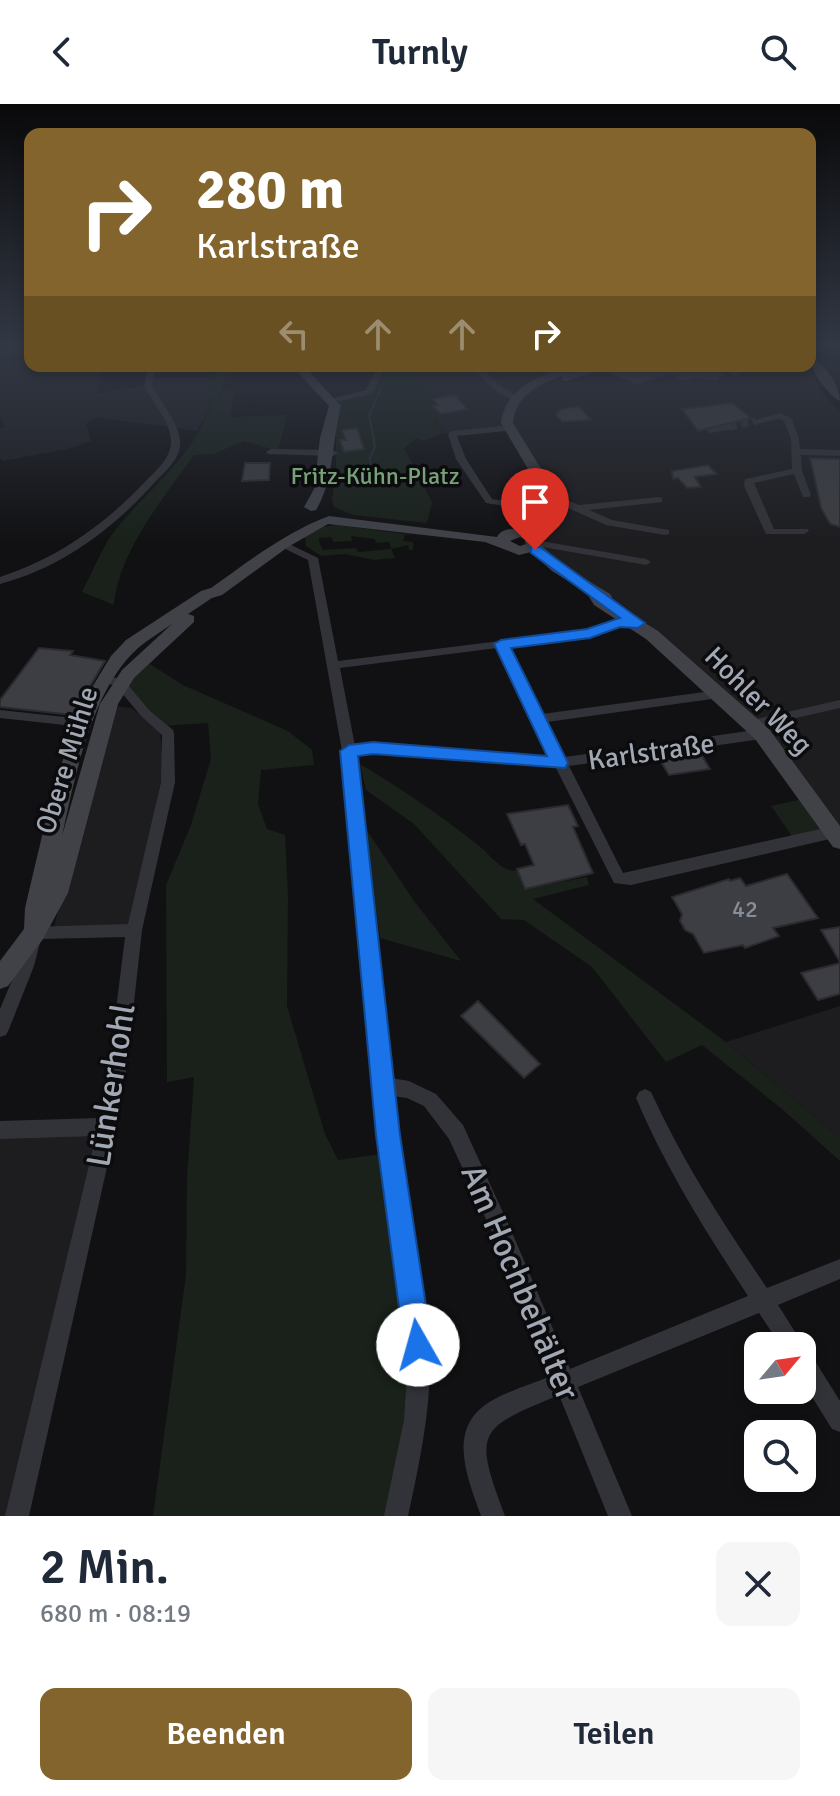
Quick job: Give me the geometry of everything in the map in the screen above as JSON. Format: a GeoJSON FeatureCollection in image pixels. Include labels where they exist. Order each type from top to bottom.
{"type":"FeatureCollection","features":[{"type":"Feature","properties":{"kind":"main road"},"geometry":{"type":"LineString","coordinates":[[329,514],[326,498],[328,453],[335,411]]}},
{"type":"Feature","properties":{"kind":"main road"},"geometry":{"type":"LineString","coordinates":[[509,411],[511,428],[553,507]]}},
{"type":"Feature","properties":{"kind":"main road"},"geometry":{"type":"LineString","coordinates":[[511,428],[519,411]]}},
{"type":"Feature","properties":{"kind":"main road"},"geometry":{"type":"LineString","coordinates":[[309,512],[321,489],[328,453]]}},
{"type":"Feature","properties":{"kind":"main road"},"geometry":{"type":"LineString","coordinates":[[508,537],[553,507]]}},
{"type":"Feature","properties":{"kind":"main road"},"geometry":{"type":"LineString","coordinates":[[530,545],[553,507]]}},
{"type":"Feature","properties":{"kind":"main road","name":"Hohler Weg"},"geometry":{"type":"LineString","coordinates":[[309,512],[487,538],[527,534],[530,545],[557,568],[593,593],[620,618],[638,623],[757,729],[837,836]]}},
{"type":"Feature","properties":{"kind":"main road","name":"Obere Mühle"},"geometry":{"type":"LineString","coordinates":[[283,544],[309,512]]}},
{"type":"Feature","properties":{"kind":"main road","name":"Obere Mühle"},"geometry":{"type":"LineString","coordinates":[[35,932],[36,908],[56,819],[83,723],[113,681],[215,598],[216,592],[329,514]]}},
{"type":"Feature","properties":{"kind":"main road","name":"Obere Mühle"},"geometry":{"type":"LineString","coordinates":[[0,979],[35,932],[57,893],[113,681]]}},
{"type":"Feature","properties":{"kind":"street"},"geometry":{"type":"LineString","coordinates":[[0,581],[33,572],[99,533],[122,513],[177,449],[178,439],[161,411]]}},
{"type":"Feature","properties":{"kind":"street"},"geometry":{"type":"LineString","coordinates":[[756,421],[785,417],[792,424],[797,471],[806,495]]}},
{"type":"Feature","properties":{"kind":"street"},"geometry":{"type":"LineString","coordinates":[[710,430],[729,427]]}},
{"type":"Feature","properties":{"kind":"street"},"geometry":{"type":"LineString","coordinates":[[511,428],[452,434],[461,459],[489,501],[553,507],[568,504],[571,508],[610,523],[665,532]]}},
{"type":"Feature","properties":{"kind":"street"},"geometry":{"type":"LineString","coordinates":[[271,452],[328,453]]}},
{"type":"Feature","properties":{"kind":"street"},"geometry":{"type":"LineString","coordinates":[[796,452],[840,453]]}},
{"type":"Feature","properties":{"kind":"street"},"geometry":{"type":"LineString","coordinates":[[797,471],[748,481],[754,488],[770,532],[804,531]]}},
{"type":"Feature","properties":{"kind":"street"},"geometry":{"type":"LineString","coordinates":[[571,508],[659,500]]}},
{"type":"Feature","properties":{"kind":"street"},"geometry":{"type":"LineString","coordinates":[[283,544],[313,558],[349,751],[383,1085],[416,1329],[420,1384],[412,1446],[396,1516]]}},
{"type":"Feature","properties":{"kind":"street"},"geometry":{"type":"LineString","coordinates":[[530,545],[646,562]]}},
{"type":"Feature","properties":{"kind":"street"},"geometry":{"type":"LineString","coordinates":[[333,665],[590,633],[620,618]]}},
{"type":"Feature","properties":{"kind":"street"},"geometry":{"type":"LineString","coordinates":[[501,644],[619,879],[837,836]]}},
{"type":"Feature","properties":{"kind":"street","name":"Lünkerhohl"},"geometry":{"type":"LineString","coordinates":[[17,1516],[107,1127],[118,1066],[134,930],[168,782],[168,733],[113,681]]}},
{"type":"Feature","properties":{"kind":"street"},"geometry":{"type":"LineString","coordinates":[[537,719],[719,694]]}},
{"type":"Feature","properties":{"kind":"street","name":"Karlstraße"},"geometry":{"type":"LineString","coordinates":[[349,751],[373,748],[559,763],[757,729],[840,704]]}},
{"type":"Feature","properties":{"kind":"street"},"geometry":{"type":"LineString","coordinates":[[0,714],[83,723]]}},
{"type":"Feature","properties":{"kind":"street"},"geometry":{"type":"LineString","coordinates":[[0,1029],[26,966],[35,932],[134,930]]}},
{"type":"Feature","properties":{"kind":"street","name":"Am Hochbehälter"},"geometry":{"type":"LineString","coordinates":[[383,1085],[409,1090],[430,1100],[456,1132],[620,1516]]}},
{"type":"Feature","properties":{"kind":"street"},"geometry":{"type":"LineString","coordinates":[[645,1098],[656,1126],[704,1210],[784,1332]]}},
{"type":"Feature","properties":{"kind":"street"},"geometry":{"type":"LineString","coordinates":[[0,1130],[107,1127]]}},
{"type":"Feature","properties":{"kind":"street"},"geometry":{"type":"LineString","coordinates":[[493,1516],[473,1459],[475,1431],[485,1417],[564,1381],[840,1269]]}},
{"type":"Feature","properties":{"kind":"street"},"geometry":{"type":"LineString","coordinates":[[816,1383],[840,1421]]}},
{"type":"Feature","properties":{"kind":"shaded area"},"geometry":{"type":"Polygon","coordinates":[[[0,411],[208,411],[197,431],[95,417],[86,424],[91,441],[67,449],[3,461],[0,458],[0,429],[4,427],[0,411]]]}},
{"type":"Feature","properties":{"kind":"shaded area"},"geometry":{"type":"Polygon","coordinates":[[[430,411],[839,411],[840,830],[667,641],[627,608],[523,543],[557,504],[514,431],[444,433],[430,411]]]}},
{"type":"Feature","properties":{"kind":"shaded area"},"geometry":{"type":"Polygon","coordinates":[[[115,706],[131,708],[160,729],[163,771],[130,926],[54,926],[115,706]]]}},
{"type":"Feature","properties":{"kind":"shaded area"},"geometry":{"type":"Polygon","coordinates":[[[840,1006],[840,1138],[726,1042],[840,1006]]]}},
{"type":"Feature","properties":{"kind":"shaded area"},"geometry":{"type":"Polygon","coordinates":[[[104,1131],[13,1516],[0,1516],[0,1138],[104,1131]]]}},
{"type":"Feature","properties":{"kind":"green space"},"geometry":{"type":"Polygon","coordinates":[[[208,411],[232,411],[231,417],[287,415],[278,451],[244,441],[214,454],[194,455],[133,546],[117,585],[114,605],[82,592],[107,542],[174,466],[204,423],[208,411]]]}},
{"type":"Feature","properties":{"kind":"green space","name":"Fritz-Kühn-Platz"},"geometry":{"type":"Polygon","coordinates":[[[336,411],[437,411],[440,414],[433,418],[444,433],[423,441],[417,438],[404,448],[432,502],[427,523],[353,515],[334,507],[332,499],[336,473],[336,411]]]}},
{"type":"Feature","properties":{"kind":"green space"},"geometry":{"type":"Polygon","coordinates":[[[337,525],[412,535],[405,535],[403,541],[413,542],[413,550],[409,550],[408,545],[391,549],[395,558],[374,560],[345,554],[321,556],[306,546],[305,536],[323,527],[337,525]],[[351,536],[352,541],[334,542],[331,537],[319,538],[323,550],[356,548],[358,552],[391,549],[389,542],[376,543],[375,539],[351,536]]]}},
{"type":"Feature","properties":{"kind":"green space"},"geometry":{"type":"Polygon","coordinates":[[[145,661],[183,685],[288,731],[312,750],[314,765],[261,770],[258,804],[267,829],[285,835],[287,1006],[325,1134],[338,1160],[389,1153],[414,1330],[394,1516],[153,1516],[186,1275],[187,1178],[194,1077],[167,1082],[166,885],[191,825],[211,759],[208,723],[162,726],[123,684],[145,661]]]}},
{"type":"Feature","properties":{"kind":"green space"},"geometry":{"type":"Polygon","coordinates":[[[360,764],[435,813],[502,866],[518,870],[525,889],[587,877],[589,885],[533,899],[726,1042],[840,1138],[840,1161],[782,1109],[702,1045],[666,1062],[592,967],[524,920],[501,919],[414,824],[366,790],[360,764]]]}},
{"type":"Feature","properties":{"kind":"green space"},"geometry":{"type":"Polygon","coordinates":[[[803,799],[825,829],[792,836],[771,806],[803,799]]]}},
{"type":"Feature","properties":{"kind":"green space"},"geometry":{"type":"Polygon","coordinates":[[[366,829],[414,901],[461,961],[380,938],[366,829]]]}},
{"type":"Feature","properties":{"kind":"building"},"geometry":{"type":"Polygon","coordinates":[[[559,411],[583,411],[591,420],[562,422],[556,415],[559,411]]]}},
{"type":"Feature","properties":{"kind":"building"},"geometry":{"type":"Polygon","coordinates":[[[683,411],[742,411],[751,418],[698,431],[683,411]]]}},
{"type":"Feature","properties":{"kind":"building"},"geometry":{"type":"Polygon","coordinates":[[[357,428],[364,449],[344,452],[340,440],[346,440],[342,430],[357,428]]]}},
{"type":"Feature","properties":{"kind":"building"},"geometry":{"type":"Polygon","coordinates":[[[810,458],[840,459],[840,527],[830,524],[821,508],[810,458]]]}},
{"type":"Feature","properties":{"kind":"building"},"geometry":{"type":"Polygon","coordinates":[[[245,463],[270,463],[269,480],[242,481],[245,463]]]}},
{"type":"Feature","properties":{"kind":"building"},"geometry":{"type":"Polygon","coordinates":[[[708,465],[717,474],[695,477],[701,487],[687,488],[678,478],[673,479],[672,471],[708,465]]]}},
{"type":"Feature","properties":{"kind":"building"},"geometry":{"type":"Polygon","coordinates":[[[39,648],[73,651],[70,655],[105,661],[73,715],[0,707],[0,700],[39,648]]]}},
{"type":"Feature","properties":{"kind":"building"},"geometry":{"type":"Polygon","coordinates":[[[701,754],[710,769],[669,775],[660,760],[701,754]]]}},
{"type":"Feature","properties":{"kind":"building"},"geometry":{"type":"Polygon","coordinates":[[[568,805],[578,826],[573,827],[593,873],[525,889],[517,869],[534,865],[507,814],[568,805]]]}},
{"type":"Feature","properties":{"kind":"building"},"geometry":{"type":"Polygon","coordinates":[[[787,874],[818,918],[773,928],[779,936],[745,948],[743,945],[704,953],[693,934],[685,930],[680,921],[682,914],[672,897],[729,879],[740,878],[746,886],[787,874]]]}},
{"type":"Feature","properties":{"kind":"building"},"geometry":{"type":"Polygon","coordinates":[[[840,927],[840,962],[821,930],[840,927]]]}},
{"type":"Feature","properties":{"kind":"building"},"geometry":{"type":"Polygon","coordinates":[[[840,963],[840,994],[818,1000],[801,973],[840,963]]]}},
{"type":"Feature","properties":{"kind":"building"},"geometry":{"type":"Polygon","coordinates":[[[478,1001],[540,1064],[524,1078],[461,1016],[478,1001]]]}},
{"type":"Feature","properties":{"kind":"waterway"},"geometry":{"type":"LineString","coordinates":[[371,411],[375,446],[370,458],[371,472]]}},
{"type":"Feature","properties":{"kind":"tunnel"},"geometry":{"type":"LineString","coordinates":[[729,427],[756,421]]}},
{"type":"Feature","properties":{"kind":"route"},"geometry":{"type":"LineString","coordinates":[[418,1345],[388,1135],[349,751],[373,748],[559,763],[501,644],[590,633],[618,622],[638,623],[535,550]]}}]}
